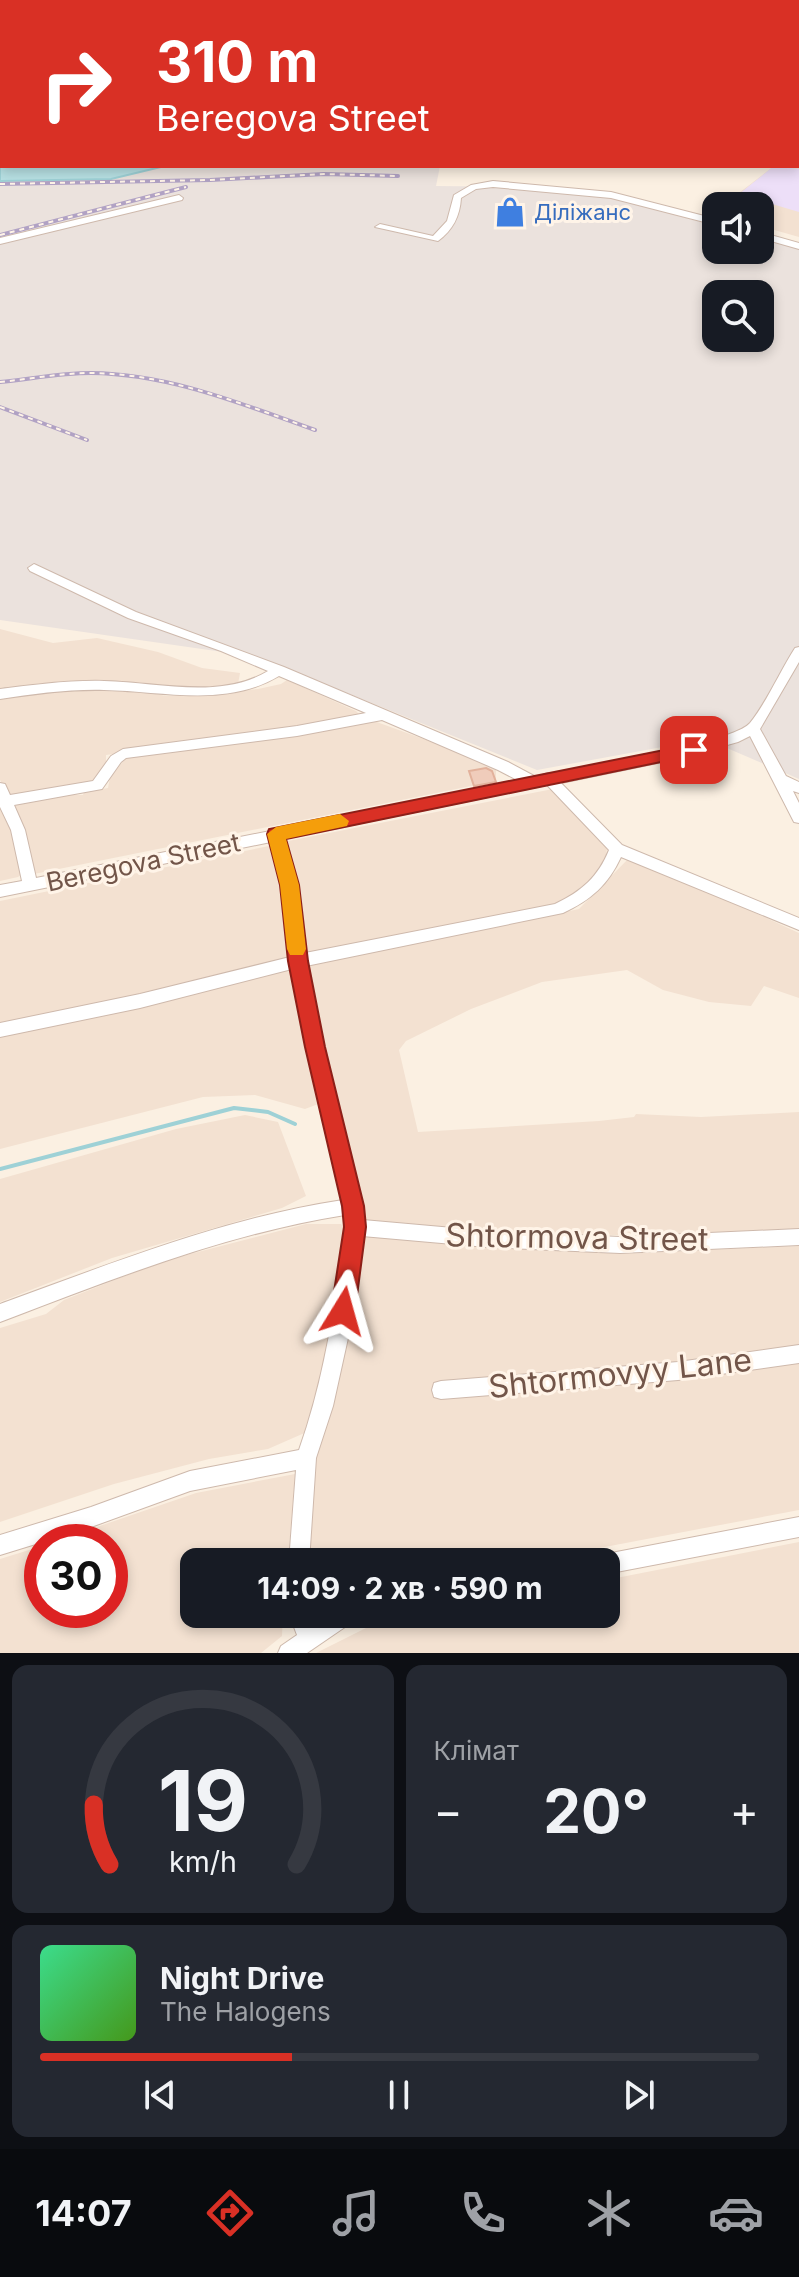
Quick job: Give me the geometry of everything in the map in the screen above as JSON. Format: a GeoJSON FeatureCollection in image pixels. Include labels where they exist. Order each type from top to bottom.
{"type":"FeatureCollection","features":[{"type":"Feature","properties":{"kind":"street"},"geometry":{"type":"LineString","coordinates":[[380,227],[435,239],[451,223],[456,213],[457,197],[474,187],[493,184],[611,195],[702,218]]}},
{"type":"Feature","properties":{"kind":"street"},"geometry":{"type":"LineString","coordinates":[[0,241],[179,198]]}},
{"type":"Feature","properties":{"kind":"street"},"geometry":{"type":"LineString","coordinates":[[774,239],[799,246]]}},
{"type":"Feature","properties":{"kind":"street"},"geometry":{"type":"LineString","coordinates":[[34,568],[132,615],[280,670],[541,780],[617,849],[799,924]]}},
{"type":"Feature","properties":{"kind":"street"},"geometry":{"type":"LineString","coordinates":[[799,651],[753,729],[799,818]]}},
{"type":"Feature","properties":{"kind":"street"},"geometry":{"type":"LineString","coordinates":[[0,694],[103,685],[218,690],[244,686],[280,670]]}},
{"type":"Feature","properties":{"kind":"street"},"geometry":{"type":"LineString","coordinates":[[30,885],[18,830],[2,797],[92,787],[101,782],[116,759],[123,754],[297,731],[382,715]]}},
{"type":"Feature","properties":{"kind":"street","name":"Beregova Street"},"geometry":{"type":"LineString","coordinates":[[0,891],[711,746],[753,729]]}},
{"type":"Feature","properties":{"kind":"street"},"geometry":{"type":"LineString","coordinates":[[781,780],[799,788]]}},
{"type":"Feature","properties":{"kind":"street"},"geometry":{"type":"LineString","coordinates":[[276,834],[290,885],[298,961],[353,1206],[355,1227],[339,1338],[324,1406],[306,1458],[300,1548]]}},
{"type":"Feature","properties":{"kind":"street"},"geometry":{"type":"LineString","coordinates":[[0,1030],[140,1001],[298,961],[558,909],[587,895],[608,873],[617,849]]}},
{"type":"Feature","properties":{"kind":"street"},"geometry":{"type":"LineString","coordinates":[[0,1313],[162,1254],[239,1230],[307,1212],[353,1206]]}},
{"type":"Feature","properties":{"kind":"street","name":"Shtormova Street"},"geometry":{"type":"LineString","coordinates":[[355,1227],[487,1239],[620,1245],[799,1237]]}},
{"type":"Feature","properties":{"kind":"street","name":"Shtormovyy Lane"},"geometry":{"type":"LineString","coordinates":[[441,1390],[678,1371],[799,1354]]}},
{"type":"Feature","properties":{"kind":"street"},"geometry":{"type":"LineString","coordinates":[[0,1545],[91,1517],[190,1481],[306,1458]]}},
{"type":"Feature","properties":{"kind":"street"},"geometry":{"type":"LineString","coordinates":[[620,1561],[799,1527]]}},
{"type":"Feature","properties":{"kind":"street"},"geometry":{"type":"LineString","coordinates":[[305,1628],[309,1638]]}},
{"type":"Feature","properties":{"kind":"street"},"geometry":{"type":"LineString","coordinates":[[288,1653],[325,1628]]}},
{"type":"Feature","properties":{"kind":"shaded area"},"geometry":{"type":"Polygon","coordinates":[[[157,168],[440,168],[436,186],[521,187],[609,197],[702,222],[702,264],[774,264],[774,243],[799,249],[799,779],[706,739],[537,770],[258,657],[0,620],[0,181],[111,179],[157,168]]]}},
{"type":"Feature","properties":{"kind":"shaded area"},"geometry":{"type":"Polygon","coordinates":[[[771,168],[799,168],[799,237],[774,230],[774,192],[740,192],[771,168]]]}},
{"type":"Feature","properties":{"kind":"shaded area"},"geometry":{"type":"Polygon","coordinates":[[[772,168],[799,169],[799,212],[774,204],[774,192],[742,192],[772,168]]]}},
{"type":"Feature","properties":{"kind":"shaded area"},"geometry":{"type":"Polygon","coordinates":[[[0,629],[53,643],[97,638],[158,652],[202,668],[240,673],[238,684],[191,688],[105,682],[0,692],[0,629]]]}},
{"type":"Feature","properties":{"kind":"shaded area"},"geometry":{"type":"Polygon","coordinates":[[[287,680],[356,711],[363,718],[106,755],[106,767],[98,781],[9,797],[0,780],[0,697],[65,689],[136,690],[166,696],[258,689],[287,680]]]}},
{"type":"Feature","properties":{"kind":"shaded area"},"geometry":{"type":"Polygon","coordinates":[[[374,721],[496,769],[496,781],[34,874],[13,803],[58,795],[83,795],[84,792],[108,788],[110,777],[126,758],[374,721]]]}},
{"type":"Feature","properties":{"kind":"shaded area"},"geometry":{"type":"Polygon","coordinates":[[[553,789],[607,849],[592,886],[554,905],[304,955],[283,842],[553,789]]]}},
{"type":"Feature","properties":{"kind":"shaded area"},"geometry":{"type":"Polygon","coordinates":[[[0,804],[15,832],[23,873],[0,881],[0,804]]]}},
{"type":"Feature","properties":{"kind":"shaded area"},"geometry":{"type":"Polygon","coordinates":[[[274,845],[287,891],[292,957],[138,996],[0,1024],[0,901],[274,845]]]}},
{"type":"Feature","properties":{"kind":"shaded area"},"geometry":{"type":"Polygon","coordinates":[[[631,856],[799,933],[799,998],[764,986],[751,1006],[709,1002],[663,990],[627,970],[542,982],[471,1009],[406,1041],[399,1050],[418,1132],[599,1121],[634,1117],[636,1114],[701,1117],[799,1112],[799,1229],[618,1235],[543,1234],[361,1221],[305,966],[579,909],[631,856]]]}},
{"type":"Feature","properties":{"kind":"shaded area"},"geometry":{"type":"Polygon","coordinates":[[[293,968],[321,1103],[305,1109],[255,1095],[203,1097],[0,1149],[0,1035],[293,968]]]}},
{"type":"Feature","properties":{"kind":"shaded area"},"geometry":{"type":"Polygon","coordinates":[[[245,1115],[278,1122],[306,1196],[282,1208],[112,1258],[0,1302],[0,1179],[176,1129],[245,1115]]]}},
{"type":"Feature","properties":{"kind":"shaded area"},"geometry":{"type":"Polygon","coordinates":[[[306,1224],[341,1224],[347,1231],[330,1346],[309,1431],[268,1449],[209,1459],[114,1484],[0,1522],[0,1328],[46,1314],[64,1300],[163,1261],[306,1224]]]}},
{"type":"Feature","properties":{"kind":"shaded area"},"geometry":{"type":"Polygon","coordinates":[[[361,1232],[621,1254],[799,1246],[799,1348],[673,1363],[799,1362],[799,1510],[600,1548],[307,1548],[315,1465],[344,1344],[361,1232]]]}},
{"type":"Feature","properties":{"kind":"shaded area"},"geometry":{"type":"Polygon","coordinates":[[[295,1474],[289,1548],[180,1548],[180,1628],[282,1628],[282,1636],[261,1653],[0,1653],[0,1559],[24,1552],[24,1628],[128,1628],[128,1524],[106,1524],[196,1493],[295,1474]]]}},
{"type":"Feature","properties":{"kind":"shaded area"},"geometry":{"type":"Polygon","coordinates":[[[799,1542],[799,1653],[316,1653],[366,1628],[620,1628],[620,1577],[799,1542]]]}},
{"type":"Feature","properties":{"kind":"water"},"geometry":{"type":"Polygon","coordinates":[[[0,168],[157,168],[111,179],[0,181],[0,168]]]}},
{"type":"Feature","properties":{"kind":"building"},"geometry":{"type":"Polygon","coordinates":[[[486,768],[492,771],[496,782],[474,786],[469,771],[486,768]]]}},
{"type":"Feature","properties":{"kind":"waterway"},"geometry":{"type":"LineString","coordinates":[[0,1169],[234,1108],[268,1112],[295,1124]]}},
{"type":"Feature","properties":{"kind":"railway"},"geometry":{"type":"LineString","coordinates":[[0,184],[210,180],[324,174],[398,176]]}},
{"type":"Feature","properties":{"kind":"railway"},"geometry":{"type":"LineString","coordinates":[[0,235],[186,187]]}},
{"type":"Feature","properties":{"kind":"railway"},"geometry":{"type":"LineString","coordinates":[[0,382],[91,373],[149,379],[205,392],[315,430]]}},
{"type":"Feature","properties":{"kind":"railway"},"geometry":{"type":"LineString","coordinates":[[0,407],[87,440]]}},
{"type":"Feature","properties":{"kind":"slow traffic"},"geometry":{"type":"LineString","coordinates":[[297,949],[290,885],[276,834],[340,821]]}},
{"type":"Feature","properties":{"kind":"place","name":"Діліжанс"},"geometry":{"type":"Point","coordinates":[510,212]}},
{"type":"Feature","properties":{"kind":"route"},"geometry":{"type":"LineString","coordinates":[[343,1311],[355,1227],[353,1206],[315,1047],[298,961],[290,885],[276,834],[694,750]]}}]}
